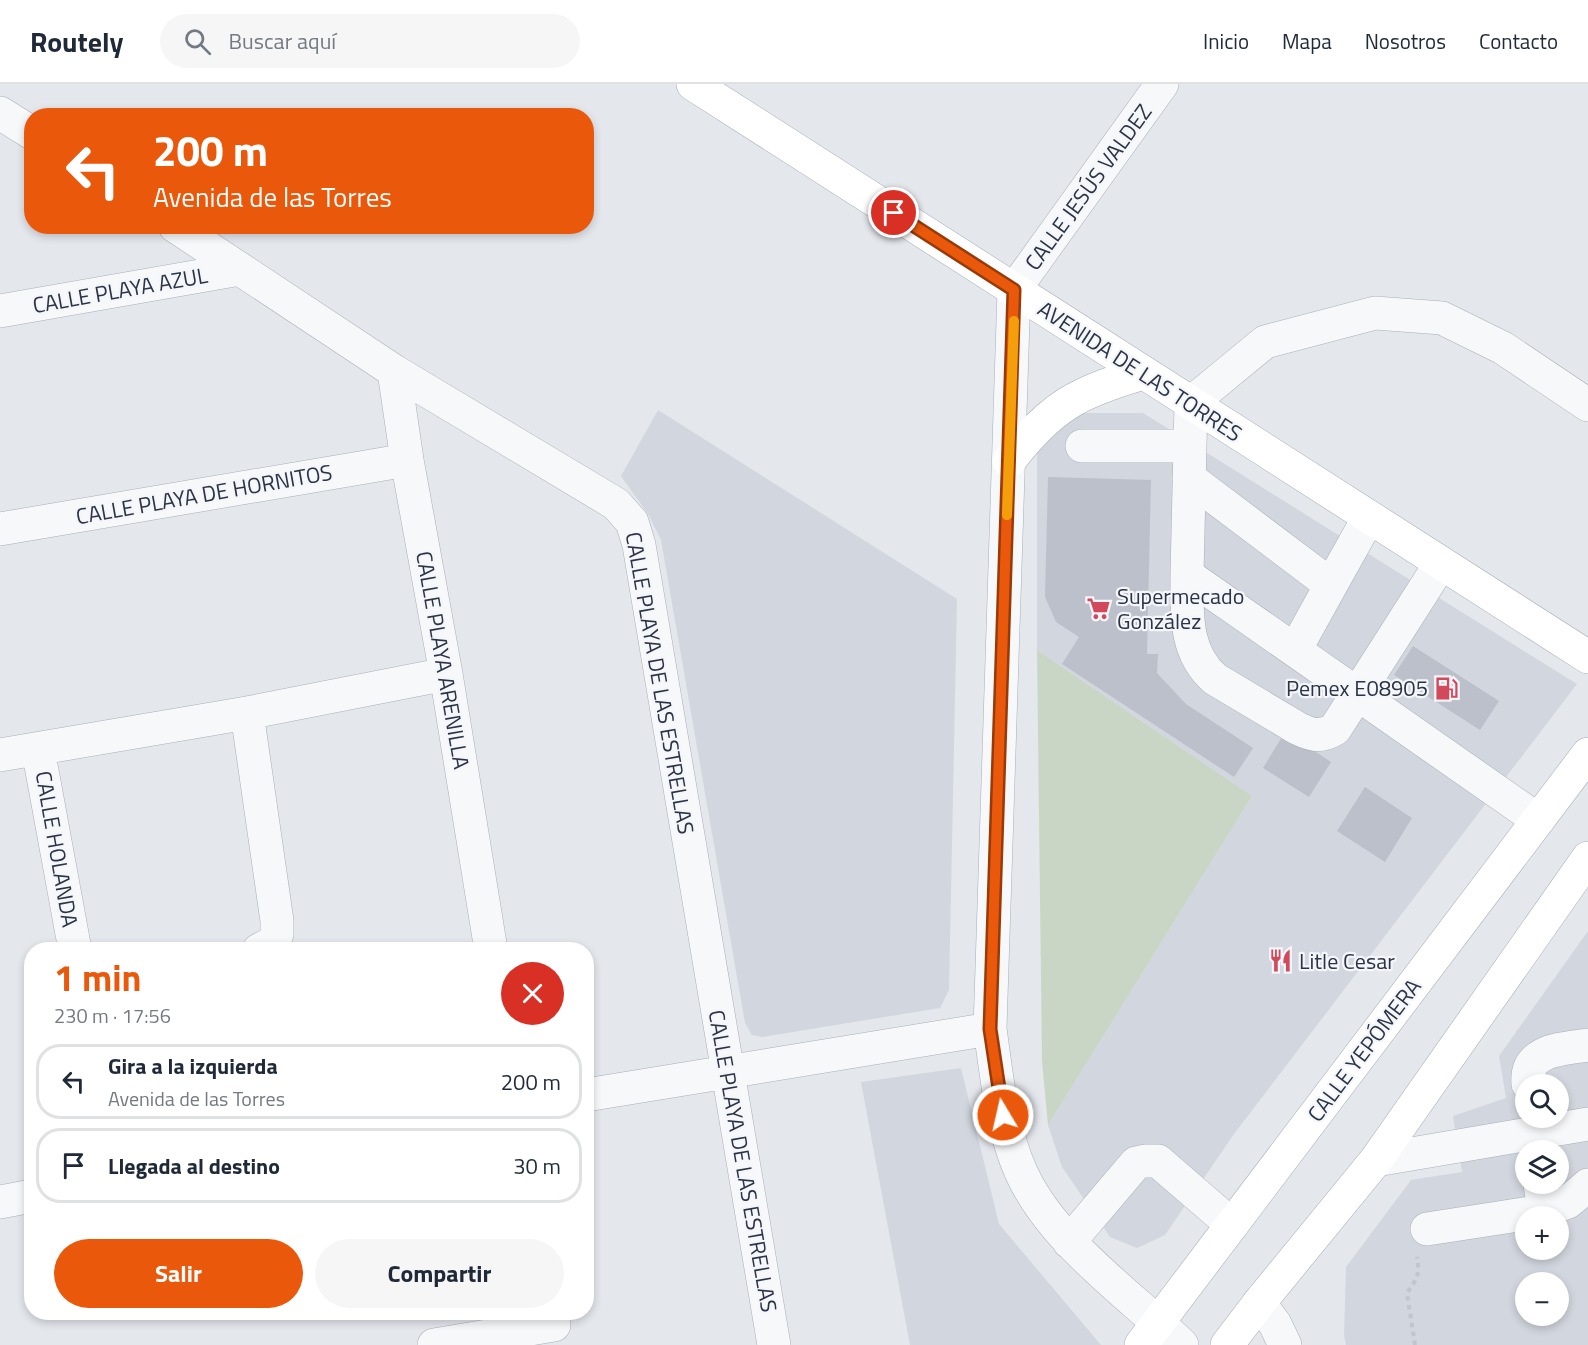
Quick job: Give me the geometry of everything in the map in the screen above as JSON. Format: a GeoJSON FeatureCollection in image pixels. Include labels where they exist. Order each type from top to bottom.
{"type":"FeatureCollection","features":[{"type":"Feature","properties":{"kind":"main road","name":"AVENIDA DE LAS TORRES"},"geometry":{"type":"LineString","coordinates":[[693,84],[1588,657]]}},
{"type":"Feature","properties":{"kind":"main road"},"geometry":{"type":"LineString","coordinates":[[1009,461],[1030,433],[1053,412],[1079,396],[1110,383],[1144,373]]}},
{"type":"Feature","properties":{"kind":"main road","name":"CALLE YEPÓMERA"},"geometry":{"type":"LineString","coordinates":[[1150,1333],[1588,754]]}},
{"type":"Feature","properties":{"kind":"main road"},"geometry":{"type":"LineString","coordinates":[[1227,1345],[1376,1160],[1588,858]]}},
{"type":"Feature","properties":{"kind":"street","name":"CALLE JESÚS VALDEZ"},"geometry":{"type":"LineString","coordinates":[[1014,290],[1161,84]]}},
{"type":"Feature","properties":{"kind":"street"},"geometry":{"type":"LineString","coordinates":[[0,113],[24,128]]}},
{"type":"Feature","properties":{"kind":"street","name":"CALLE PLAYA DE LAS ESTRELLAS"},"geometry":{"type":"LineString","coordinates":[[187,234],[394,371],[616,504],[632,522],[639,544],[774,1345]]}},
{"type":"Feature","properties":{"kind":"street","name":"CALLE PLAYA AZUL"},"geometry":{"type":"LineString","coordinates":[[0,311],[240,269]]}},
{"type":"Feature","properties":{"kind":"street"},"geometry":{"type":"LineString","coordinates":[[1014,290],[990,1029],[1003,1115],[1021,1171],[1040,1205],[1150,1333],[1182,1345]]}},
{"type":"Feature","properties":{"kind":"street"},"geometry":{"type":"LineString","coordinates":[[1441,563],[1335,729],[1321,735],[1310,734],[1215,679],[1197,659],[1188,628],[1191,403],[1265,342],[1375,313],[1442,318],[1503,348],[1588,405]]}},
{"type":"Feature","properties":{"kind":"street","name":"CALLE PLAYA ARENILLA"},"geometry":{"type":"LineString","coordinates":[[394,371],[490,942]]}},
{"type":"Feature","properties":{"kind":"street"},"geometry":{"type":"LineString","coordinates":[[1082,446],[1189,462],[1332,585]]}},
{"type":"Feature","properties":{"kind":"street","name":"CALLE PLAYA DE HORNITOS"},"geometry":{"type":"LineString","coordinates":[[0,529],[408,460]]}},
{"type":"Feature","properties":{"kind":"street"},"geometry":{"type":"LineString","coordinates":[[1295,650],[1369,517]]}},
{"type":"Feature","properties":{"kind":"street"},"geometry":{"type":"LineString","coordinates":[[1187,575],[1538,820]]}},
{"type":"Feature","properties":{"kind":"street"},"geometry":{"type":"LineString","coordinates":[[0,755],[247,713],[446,674]]}},
{"type":"Feature","properties":{"kind":"street"},"geometry":{"type":"LineString","coordinates":[[247,713],[277,921],[277,934],[270,942]]}},
{"type":"Feature","properties":{"kind":"street","name":"CALLE HOLANDA"},"geometry":{"type":"LineString","coordinates":[[38,749],[74,942]]}},
{"type":"Feature","properties":{"kind":"street"},"geometry":{"type":"LineString","coordinates":[[594,1094],[990,1029]]}},
{"type":"Feature","properties":{"kind":"street"},"geometry":{"type":"LineString","coordinates":[[1527,1074],[1536,1058],[1555,1050],[1588,1045]]}},
{"type":"Feature","properties":{"kind":"street"},"geometry":{"type":"LineString","coordinates":[[1376,1160],[1588,1124]]}},
{"type":"Feature","properties":{"kind":"street"},"geometry":{"type":"LineString","coordinates":[[1070,1242],[1136,1163],[1145,1161],[1158,1161],[1232,1225]]}},
{"type":"Feature","properties":{"kind":"street"},"geometry":{"type":"LineString","coordinates":[[1427,1229],[1542,1197],[1568,1202],[1588,1185]]}},
{"type":"Feature","properties":{"kind":"street"},"geometry":{"type":"LineString","coordinates":[[0,1202],[24,1198]]}},
{"type":"Feature","properties":{"kind":"street"},"geometry":{"type":"LineString","coordinates":[[1259,1303],[1275,1324],[1285,1345]]}},
{"type":"Feature","properties":{"kind":"street"},"geometry":{"type":"LineString","coordinates":[[434,1345],[555,1327]]}},
{"type":"Feature","properties":{"kind":"path"},"geometry":{"type":"LineString","coordinates":[[1415,1345],[1407,1293],[1417,1280],[1419,1271],[1416,1250],[1419,1238],[1427,1229]]}},
{"type":"Feature","properties":{"kind":"shaded area"},"geometry":{"type":"Polygon","coordinates":[[[658,410],[957,599],[949,990],[940,1008],[762,1037],[752,1035],[745,1023],[661,540],[648,514],[621,476],[658,410]]]}},
{"type":"Feature","properties":{"kind":"shaded area"},"geometry":{"type":"Polygon","coordinates":[[[1065,413],[1143,413],[1577,684],[1234,1134],[1165,1235],[1137,1248],[1110,1237],[1062,1167],[1048,1125],[1252,796],[1037,650],[1037,437],[1065,413]]]}},
{"type":"Feature","properties":{"kind":"shaded area"},"geometry":{"type":"Polygon","coordinates":[[[1588,931],[1588,1345],[1346,1345],[1344,1335],[1346,1267],[1411,1180],[1462,1172],[1453,1116],[1506,1098],[1499,1056],[1588,931]]]}},
{"type":"Feature","properties":{"kind":"shaded area"},"geometry":{"type":"Polygon","coordinates":[[[961,1068],[999,1224],[1101,1345],[910,1345],[861,1082],[961,1068]]]}},
{"type":"Feature","properties":{"kind":"green space"},"geometry":{"type":"Polygon","coordinates":[[[1037,650],[1252,796],[1048,1125],[1042,1061],[1037,650]]]}},
{"type":"Feature","properties":{"kind":"building","name":"Supermecado González"},"geometry":{"type":"Polygon","coordinates":[[[1048,477],[1151,480],[1147,654],[1158,654],[1157,673],[1186,704],[1253,748],[1234,777],[1062,664],[1079,637],[1056,622],[1045,597],[1048,477]]]}},
{"type":"Feature","properties":{"kind":"building","name":"Pemex E08905"},"geometry":{"type":"Polygon","coordinates":[[[1413,646],[1499,701],[1480,730],[1394,675],[1413,646]]]}},
{"type":"Feature","properties":{"kind":"building"},"geometry":{"type":"Polygon","coordinates":[[[1285,732],[1331,762],[1309,797],[1263,768],[1285,732]]]}},
{"type":"Feature","properties":{"kind":"building"},"geometry":{"type":"Polygon","coordinates":[[[1365,787],[1412,818],[1385,862],[1337,831],[1365,787]]]}},
{"type":"Feature","properties":{"kind":"slow traffic"},"geometry":{"type":"LineString","coordinates":[[1007,515],[1014,321]]}},
{"type":"Feature","properties":{"kind":"place","name":"Supermecado González"},"geometry":{"type":"Point","coordinates":[1099,609]}},
{"type":"Feature","properties":{"kind":"place","name":"Pemex E08905"},"geometry":{"type":"Point","coordinates":[1446,688]}},
{"type":"Feature","properties":{"kind":"place","name":"Litle Cesar"},"geometry":{"type":"Point","coordinates":[1281,961]}},
{"type":"Feature","properties":{"kind":"route"},"geometry":{"type":"LineString","coordinates":[[894,213],[1014,290],[990,1029],[1003,1115]]}}]}
